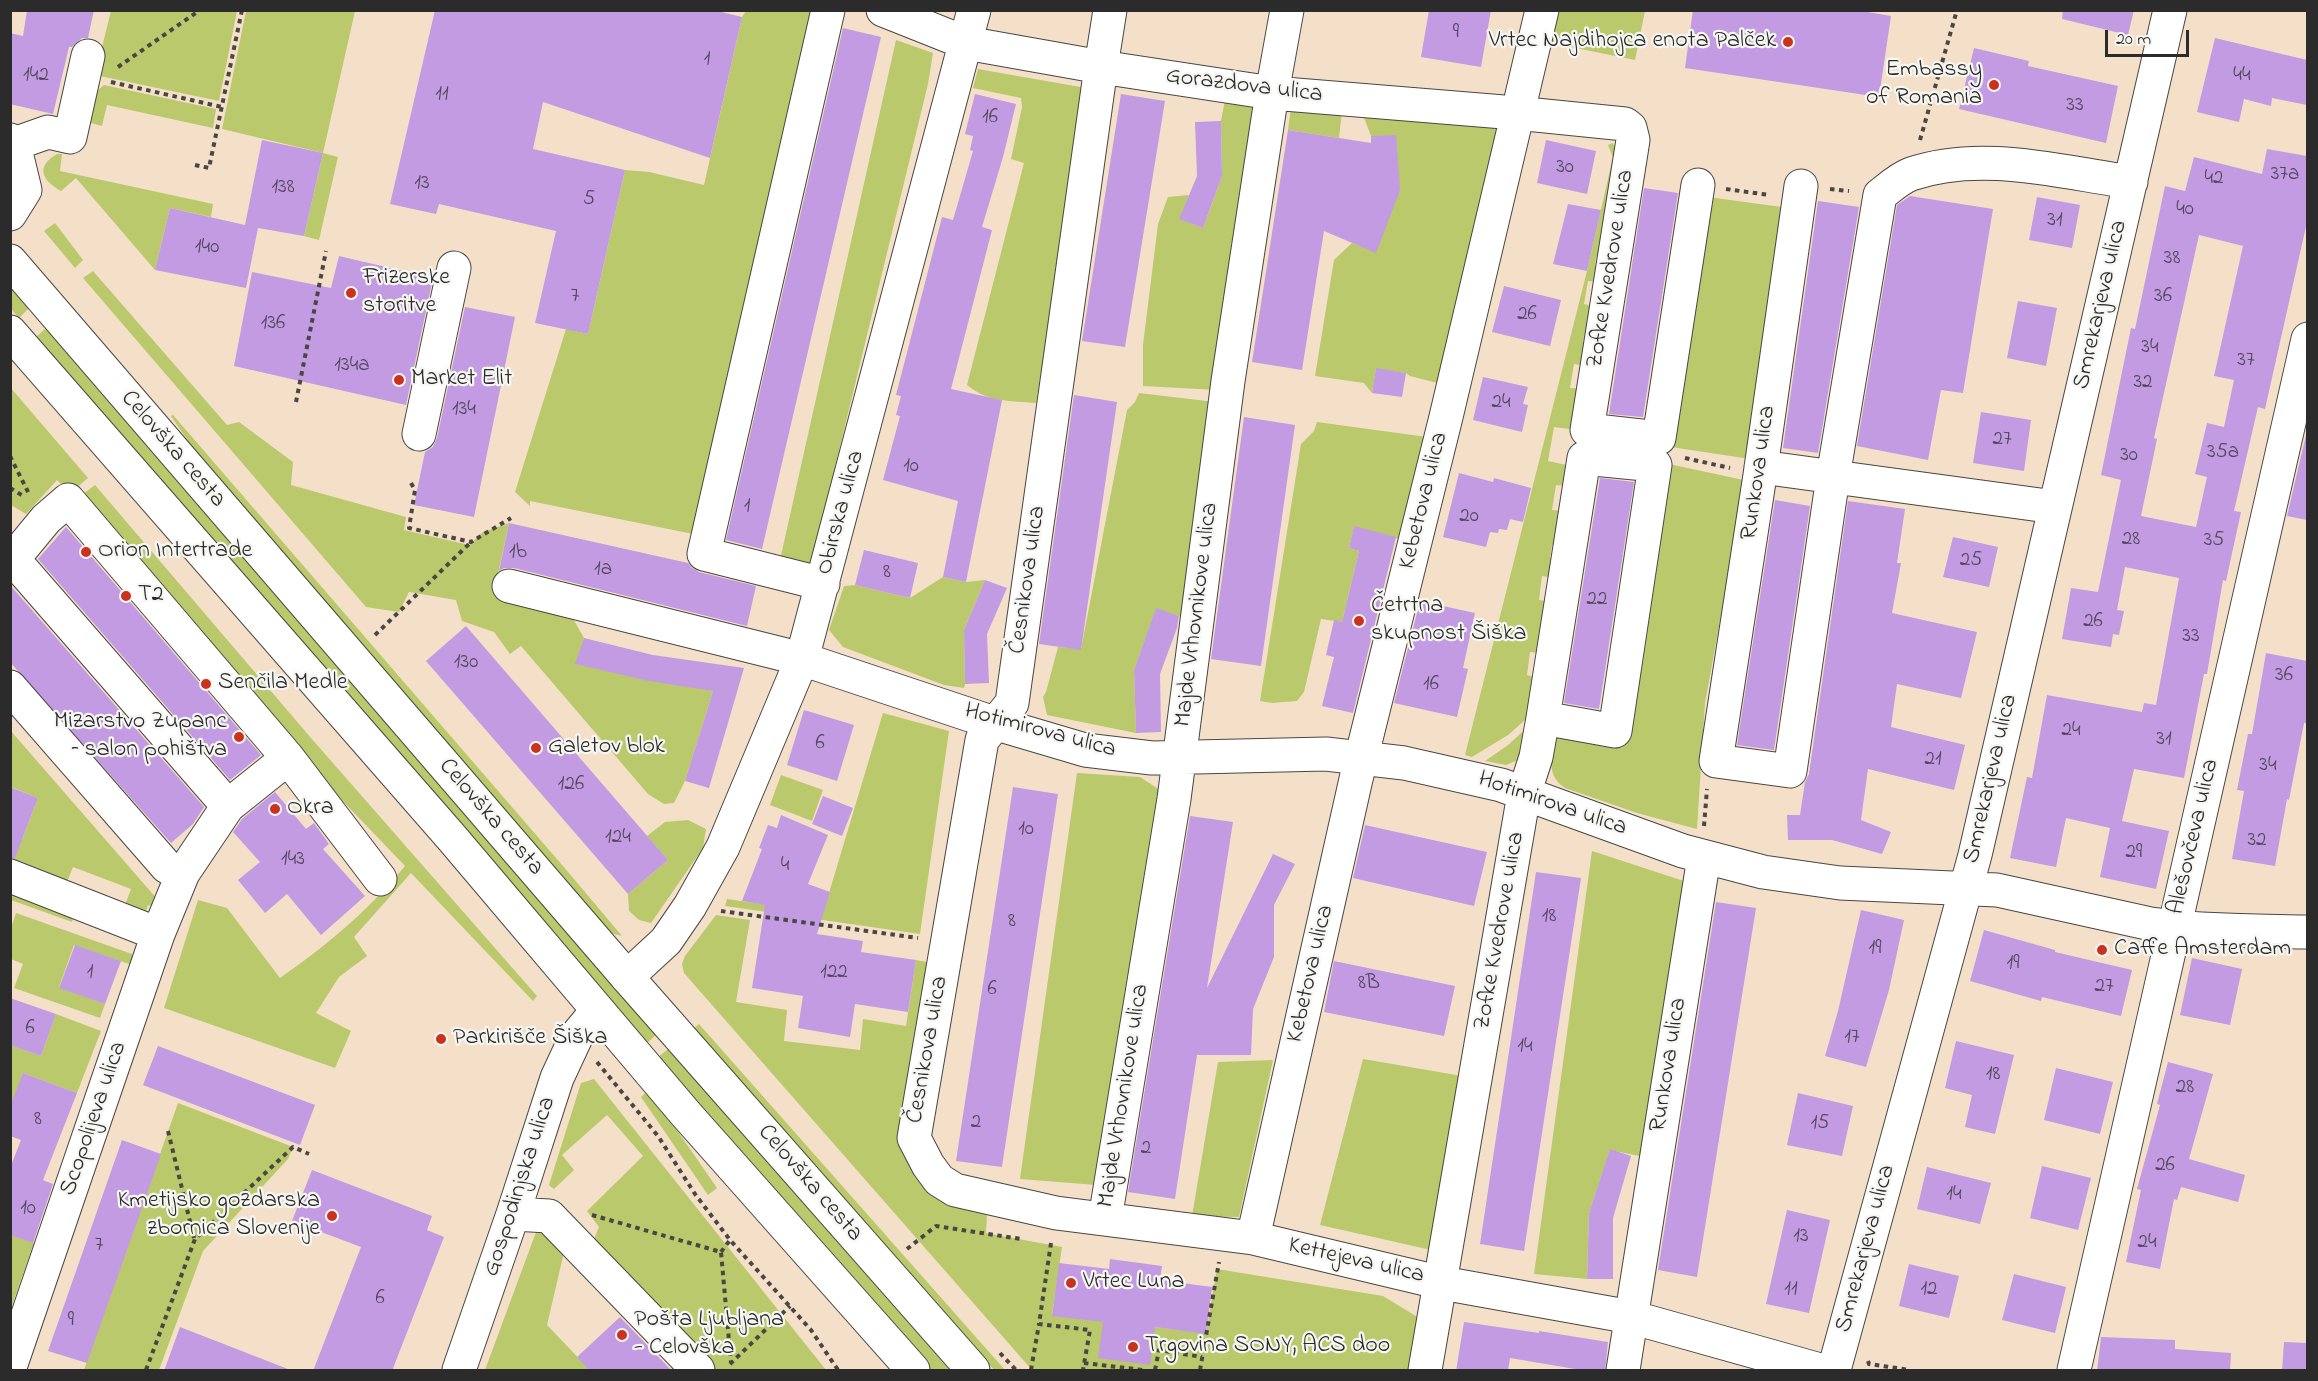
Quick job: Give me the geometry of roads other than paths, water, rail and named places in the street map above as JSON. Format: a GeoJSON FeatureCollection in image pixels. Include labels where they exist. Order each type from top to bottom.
{"type":"FeatureCollection","features":[{"type":"Feature","properties":{"kind":"street"},"geometry":{"type":"LineString","coordinates":[[823,584],[704,554],[828,10]]}},
{"type":"Feature","properties":{"kind":"street","name":"Gorazdova ulica"},"geometry":{"type":"LineString","coordinates":[[883,10],[966,43],[1101,67],[1272,93],[1612,122]]}},
{"type":"Feature","properties":{"kind":"street","name":"Obirska ulica"},"geometry":{"type":"LineString","coordinates":[[627,977],[666,941],[690,906],[723,847],[802,659],[974,10]]}},
{"type":"Feature","properties":{"kind":"street","name":"Česnikova ulica"},"geometry":{"type":"LineString","coordinates":[[914,1138],[982,740],[1012,703],[1110,10]]}},
{"type":"Feature","properties":{"kind":"street","name":"Majde Vrhovnikove ulica"},"geometry":{"type":"LineString","coordinates":[[1105,1219],[1174,800],[1228,381],[1287,10]]}},
{"type":"Feature","properties":{"kind":"street","name":"Kebetova ulica"},"geometry":{"type":"LineString","coordinates":[[1238,1236],[1362,757],[1446,417],[1542,10]]}},
{"type":"Feature","properties":{"kind":"street","name":"Smrekarjeva ulica"},"geometry":{"type":"LineString","coordinates":[[1834,1371],[1966,889],[2170,10]]}},
{"type":"Feature","properties":{"kind":"street"},"geometry":{"type":"LineString","coordinates":[[10,214],[25,190],[12,142],[48,132],[70,137],[91,70]]}},
{"type":"Feature","properties":{"kind":"street","name":"Zofke Kvedrove ulica"},"geometry":{"type":"LineString","coordinates":[[1425,1371],[1524,794],[1536,758],[1543,718],[1633,140],[1630,128],[1625,124],[1612,122]]}},
{"type":"Feature","properties":{"kind":"street"},"geometry":{"type":"LineString","coordinates":[[1833,477],[1880,195],[1909,175],[1947,166],[2017,164],[2131,182]]}},
{"type":"Feature","properties":{"kind":"street"},"geometry":{"type":"LineString","coordinates":[[1586,444],[1659,438],[1698,185]]}},
{"type":"Feature","properties":{"kind":"street","name":"Runkova ulica"},"geometry":{"type":"LineString","coordinates":[[1801,186],[1716,761],[1790,771],[1833,477]]}},
{"type":"Feature","properties":{"kind":"street","name":"Celovška cesta"},"geometry":{"type":"LineString","coordinates":[[10,261],[627,977],[973,1371]]}},
{"type":"Feature","properties":{"kind":"street"},"geometry":{"type":"LineString","coordinates":[[419,434],[454,268]]}},
{"type":"Feature","properties":{"kind":"street","name":"Celovška cesta"},"geometry":{"type":"LineString","coordinates":[[10,332],[452,838],[597,1011],[913,1371]]}},
{"type":"Feature","properties":{"kind":"street","name":"Alešovčeva ulica"},"geometry":{"type":"LineString","coordinates":[[2074,1371],[2307,339]]}},
{"type":"Feature","properties":{"kind":"street"},"geometry":{"type":"LineString","coordinates":[[1543,718],[1615,730],[1654,465],[1586,444]]}},
{"type":"Feature","properties":{"kind":"street"},"geometry":{"type":"LineString","coordinates":[[1760,471],[1833,477],[2055,507]]}},
{"type":"Feature","properties":{"kind":"street"},"geometry":{"type":"LineString","coordinates":[[228,806],[12,561],[46,519],[68,500],[288,758],[380,879]]}},
{"type":"Feature","properties":{"kind":"street","name":"Hotimirova ulica"},"geometry":{"type":"LineString","coordinates":[[509,586],[802,659],[997,724],[1085,750],[1152,758],[1326,754],[1362,757],[1451,772],[1524,794],[1704,857],[1763,872],[1815,881],[1997,890],[2151,924],[2175,927],[2307,932]]}},
{"type":"Feature","properties":{"kind":"street"},"geometry":{"type":"LineString","coordinates":[[10,687],[167,867],[183,873]]}},
{"type":"Feature","properties":{"kind":"street","name":"Scopolijeva ulica"},"geometry":{"type":"LineString","coordinates":[[10,1367],[158,934],[183,873],[228,806],[288,758]]}},
{"type":"Feature","properties":{"kind":"street","name":"Runkova ulica"},"geometry":{"type":"LineString","coordinates":[[1623,1371],[1704,857]]}},
{"type":"Feature","properties":{"kind":"street"},"geometry":{"type":"LineString","coordinates":[[10,876],[158,934]]}},
{"type":"Feature","properties":{"kind":"street","name":"Gospodinjska ulica"},"geometry":{"type":"LineString","coordinates":[[459,1371],[564,1060],[577,1035],[597,1011]]}},
{"type":"Feature","properties":{"kind":"street","name":"Kettejeva ulica"},"geometry":{"type":"LineString","coordinates":[[914,1138],[939,1180],[955,1190],[1054,1228],[1105,1219],[1238,1236],[1442,1282],[1631,1317],[1820,1371]]}},
{"type":"Feature","properties":{"kind":"street"},"geometry":{"type":"LineString","coordinates":[[513,1214],[549,1216],[698,1371]]}},
{"type":"Feature","properties":{"kind":"place","name":"Vrtec Najdihojca enota Palček"},"geometry":{"type":"Point","coordinates":[1788,42]}},
{"type":"Feature","properties":{"kind":"place","name":"Embassy of Romania"},"geometry":{"type":"Point","coordinates":[1994,85]}},
{"type":"Feature","properties":{"kind":"place","name":"Frizerske storitve"},"geometry":{"type":"Point","coordinates":[351,293]}},
{"type":"Feature","properties":{"kind":"place","name":"Market Elit"},"geometry":{"type":"Point","coordinates":[399,380]}},
{"type":"Feature","properties":{"kind":"place","name":"Orion Intertrade"},"geometry":{"type":"Point","coordinates":[86,552]}},
{"type":"Feature","properties":{"kind":"place","name":"T2"},"geometry":{"type":"Point","coordinates":[126,596]}},
{"type":"Feature","properties":{"kind":"place","name":"Četrtna skupnost Šiška"},"geometry":{"type":"Point","coordinates":[1359,621]}},
{"type":"Feature","properties":{"kind":"place","name":"Senčila Medle"},"geometry":{"type":"Point","coordinates":[206,684]}},
{"type":"Feature","properties":{"kind":"place","name":"Mizarstvo Zupanc – salon pohištva"},"geometry":{"type":"Point","coordinates":[239,737]}},
{"type":"Feature","properties":{"kind":"place","name":"Galetov blok"},"geometry":{"type":"Point","coordinates":[536,748]}},
{"type":"Feature","properties":{"kind":"place","name":"Okra"},"geometry":{"type":"Point","coordinates":[275,809]}},
{"type":"Feature","properties":{"kind":"place","name":"Caffe Amsterdam"},"geometry":{"type":"Point","coordinates":[2102,950]}},
{"type":"Feature","properties":{"kind":"place","name":"Parkirišče Šiška"},"geometry":{"type":"Point","coordinates":[441,1039]}},
{"type":"Feature","properties":{"kind":"place","name":"Kmetijsko gozdarska zbornica Slovenije"},"geometry":{"type":"Point","coordinates":[332,1216]}},
{"type":"Feature","properties":{"kind":"place","name":"Vrtec Luna"},"geometry":{"type":"Point","coordinates":[1071,1283]}},
{"type":"Feature","properties":{"kind":"place","name":"Pošta Ljubljana - Celovška"},"geometry":{"type":"Point","coordinates":[622,1335]}},
{"type":"Feature","properties":{"kind":"place","name":"Trgovina SONY, ACS doo"},"geometry":{"type":"Point","coordinates":[1133,1347]}}]}
